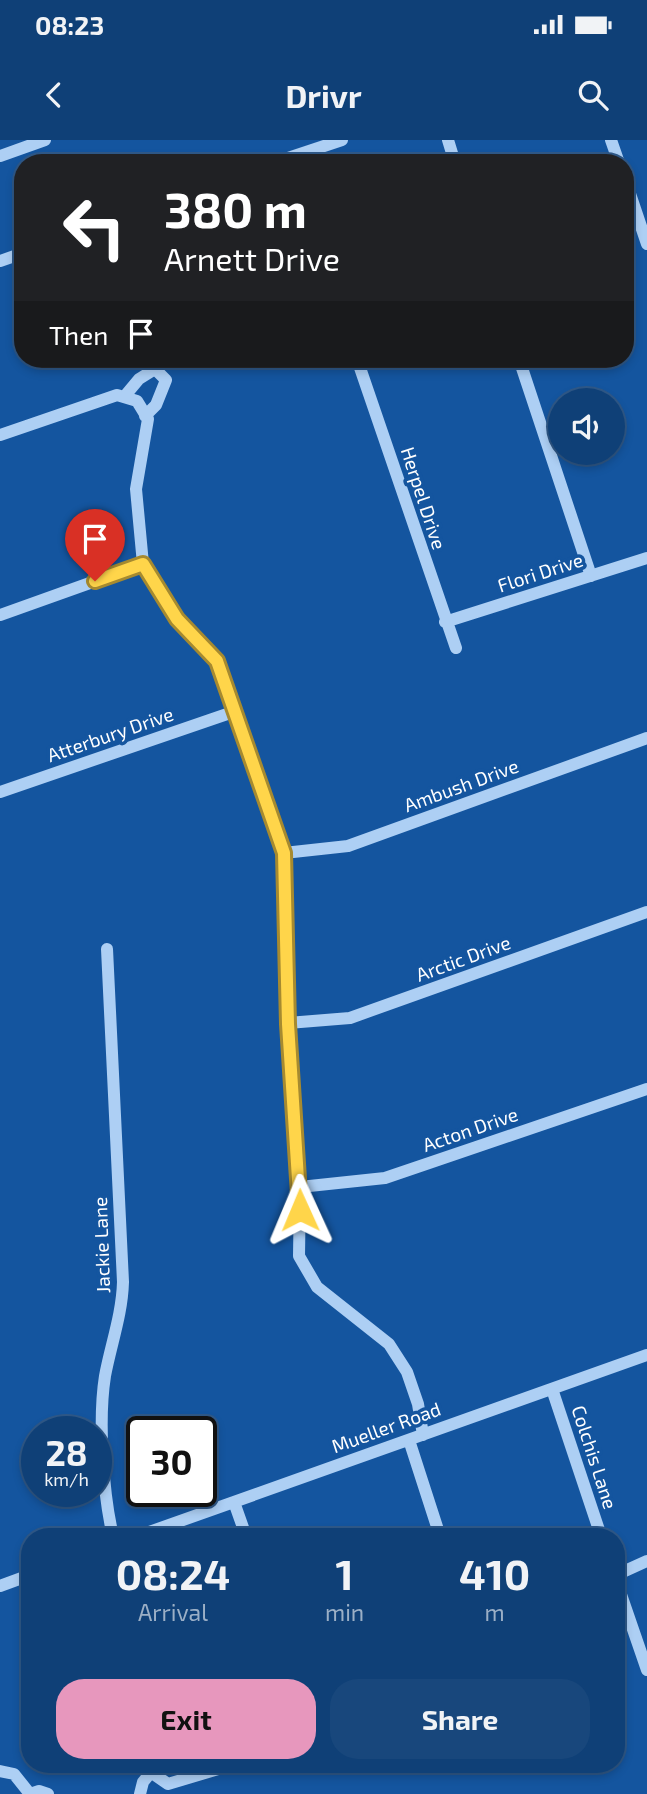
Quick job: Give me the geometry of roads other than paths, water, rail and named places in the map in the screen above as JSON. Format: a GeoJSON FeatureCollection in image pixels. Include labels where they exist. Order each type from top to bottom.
{"type":"FeatureCollection","features":[{"type":"Feature","properties":{"kind":"street"},"geometry":{"type":"LineString","coordinates":[[0,156],[45,140]]}},
{"type":"Feature","properties":{"kind":"street"},"geometry":{"type":"LineString","coordinates":[[306,154],[342,140]]}},
{"type":"Feature","properties":{"kind":"street"},"geometry":{"type":"LineString","coordinates":[[634,206],[647,244]]}},
{"type":"Feature","properties":{"kind":"street","name":"Herpel Drive"},"geometry":{"type":"LineString","coordinates":[[360,368],[456,648]]}},
{"type":"Feature","properties":{"kind":"street"},"geometry":{"type":"LineString","coordinates":[[522,368],[591,576]]}},
{"type":"Feature","properties":{"kind":"street"},"geometry":{"type":"LineString","coordinates":[[124,397],[149,371],[155,369],[161,373],[166,380],[164,391],[145,416]]}},
{"type":"Feature","properties":{"kind":"street"},"geometry":{"type":"LineString","coordinates":[[0,435],[117,395],[137,401],[148,419],[136,489],[143,564],[177,619],[217,661],[284,853],[288,1024],[300,1187],[299,1256],[317,1287],[388,1344],[407,1372],[418,1404],[423,1434]]}},
{"type":"Feature","properties":{"kind":"street","name":"Flori Drive"},"geometry":{"type":"LineString","coordinates":[[445,622],[647,558]]}},
{"type":"Feature","properties":{"kind":"street"},"geometry":{"type":"LineString","coordinates":[[0,615],[143,564]]}},
{"type":"Feature","properties":{"kind":"street","name":"Atterbury Drive"},"geometry":{"type":"LineString","coordinates":[[0,792],[233,712]]}},
{"type":"Feature","properties":{"kind":"street","name":"Ambush Drive"},"geometry":{"type":"LineString","coordinates":[[284,853],[348,846],[647,738]]}},
{"type":"Feature","properties":{"kind":"street","name":"Arctic Drive"},"geometry":{"type":"LineString","coordinates":[[288,1024],[350,1018],[647,912]]}},
{"type":"Feature","properties":{"kind":"street","name":"Jackie Lane"},"geometry":{"type":"LineString","coordinates":[[107,949],[123,1282],[120,1318],[106,1376],[102,1409],[111,1528]]}},
{"type":"Feature","properties":{"kind":"street","name":"Acton Drive"},"geometry":{"type":"LineString","coordinates":[[300,1187],[385,1178],[647,1089]]}},
{"type":"Feature","properties":{"kind":"street","name":"Mueller Road"},"geometry":{"type":"LineString","coordinates":[[161,1528],[647,1355]]}},
{"type":"Feature","properties":{"kind":"street","name":"Colchis Lane"},"geometry":{"type":"LineString","coordinates":[[552,1389],[598,1528]]}},
{"type":"Feature","properties":{"kind":"street"},"geometry":{"type":"LineString","coordinates":[[409,1440],[437,1528]]}},
{"type":"Feature","properties":{"kind":"street"},"geometry":{"type":"LineString","coordinates":[[234,1502],[243,1528]]}},
{"type":"Feature","properties":{"kind":"street"},"geometry":{"type":"LineString","coordinates":[[625,1571],[647,1561]]}},
{"type":"Feature","properties":{"kind":"street"},"geometry":{"type":"LineString","coordinates":[[0,1586],[21,1578]]}},
{"type":"Feature","properties":{"kind":"street"},"geometry":{"type":"LineString","coordinates":[[625,1606],[647,1670]]}},
{"type":"Feature","properties":{"kind":"street"},"geometry":{"type":"LineString","coordinates":[[0,1771],[14,1774],[30,1794],[39,1791],[48,1794]]}},
{"type":"Feature","properties":{"kind":"street"},"geometry":{"type":"LineString","coordinates":[[140,1794],[143,1782],[153,1773]]}},
{"type":"Feature","properties":{"kind":"street"},"geometry":{"type":"LineString","coordinates":[[155,1773],[175,1789],[213,1773]]}}]}
